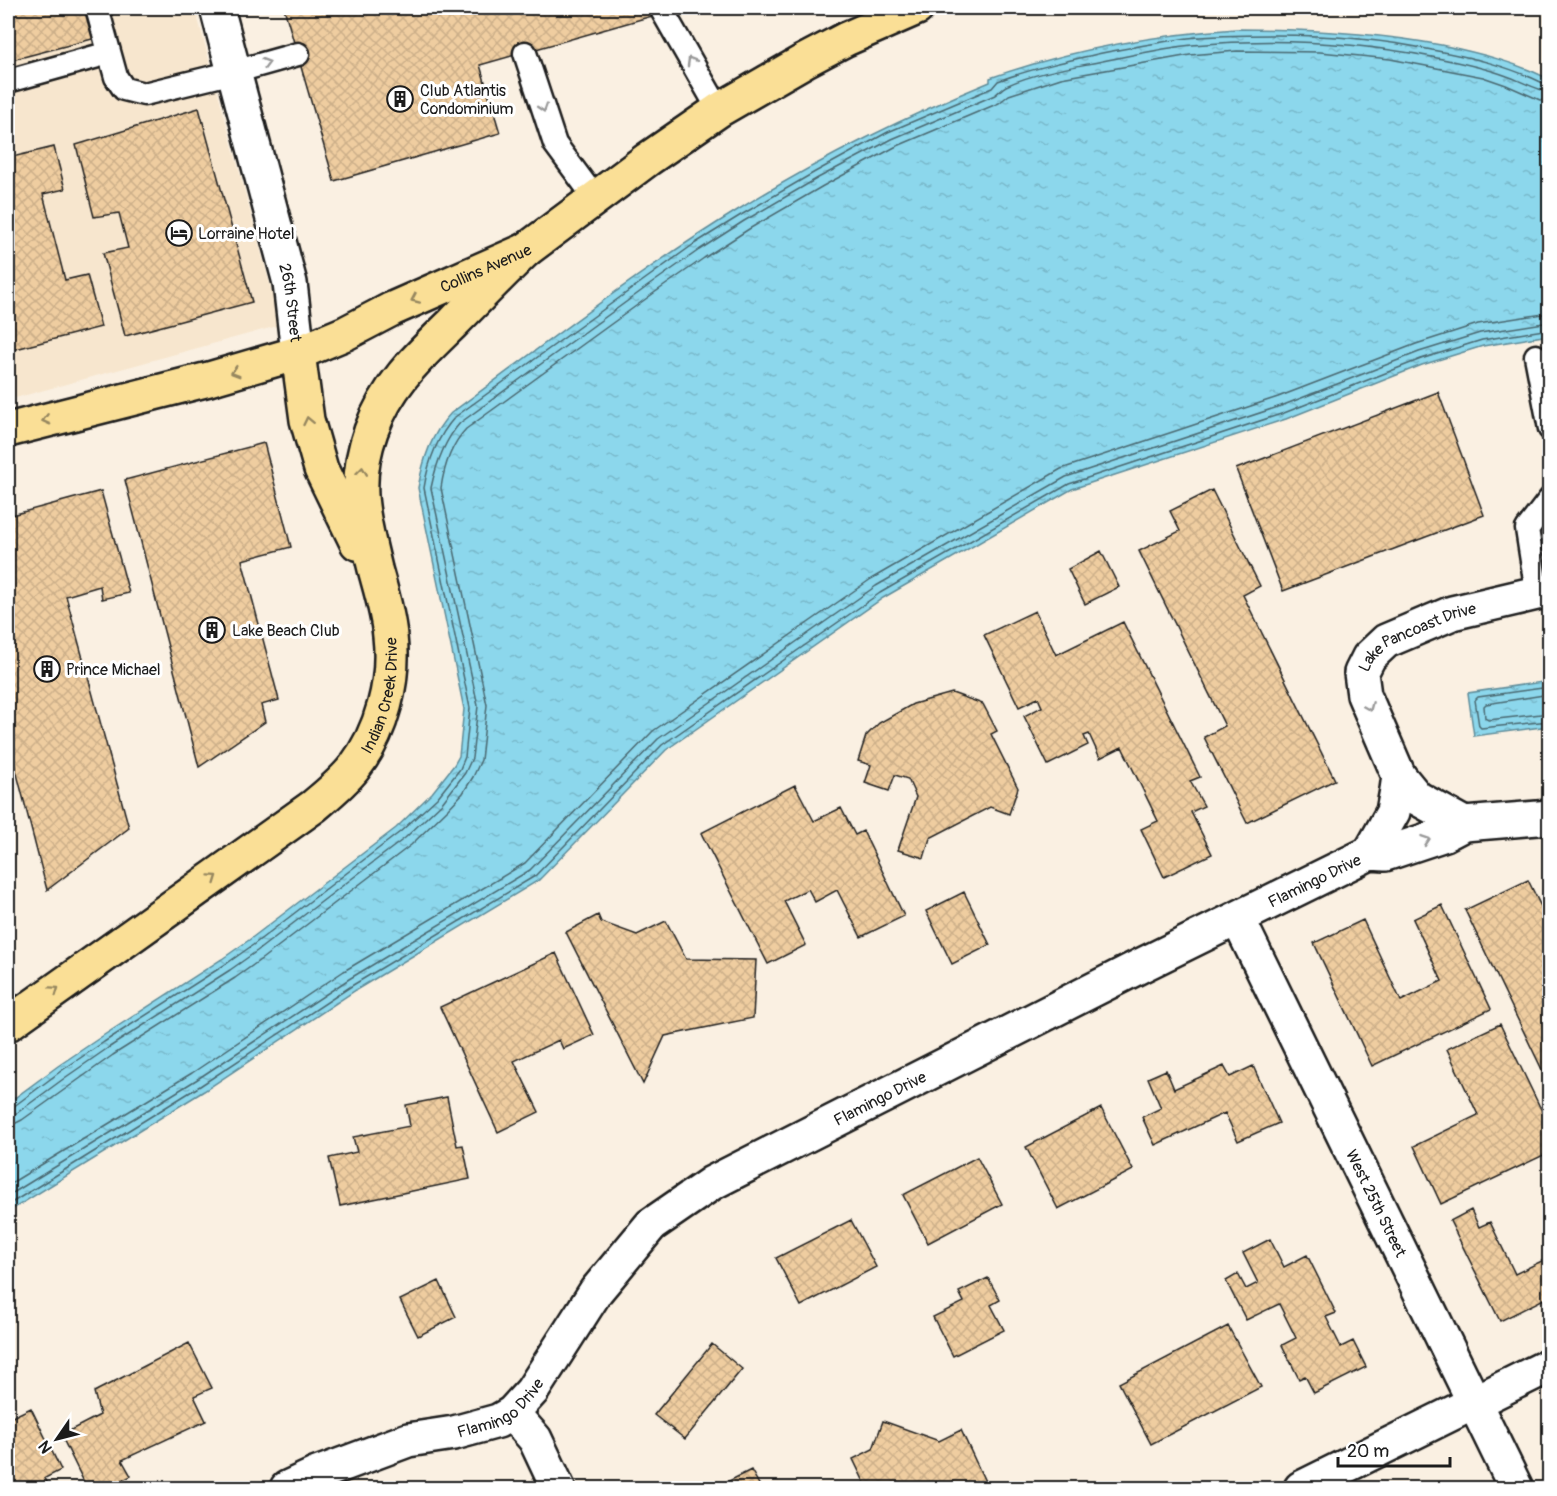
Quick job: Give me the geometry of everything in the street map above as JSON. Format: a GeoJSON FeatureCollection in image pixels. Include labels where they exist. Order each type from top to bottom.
{"type":"FeatureCollection","features":[{"type":"Feature","properties":{"kind":"main road","name":"Collins Avenue"},"geometry":{"type":"LineString","coordinates":[[8,430],[209,379],[298,353],[338,337],[392,309],[526,250],[719,110],[835,45],[917,8]]}},
{"type":"Feature","properties":{"kind":"main road","name":"Indian Creek Drive"},"geometry":{"type":"LineString","coordinates":[[8,1024],[308,811],[329,794],[354,768],[372,738],[386,701],[391,663],[391,639],[363,520],[360,496],[364,457],[375,421],[385,399],[410,364],[526,250]]}},
{"type":"Feature","properties":{"kind":"main road","name":"26th Street"},"geometry":{"type":"LineString","coordinates":[[298,353],[307,420],[321,469],[381,590]]}},
{"type":"Feature","properties":{"kind":"street","name":"26th Street"},"geometry":{"type":"LineString","coordinates":[[217,8],[290,283],[298,353]]}},
{"type":"Feature","properties":{"kind":"street","name":"Lake Pancoast Drive"},"geometry":{"type":"LineString","coordinates":[[1464,824],[1417,798],[1399,776],[1364,695],[1361,673],[1369,657],[1386,641],[1452,613],[1544,592]]}},
{"type":"Feature","properties":{"kind":"street"},"geometry":{"type":"LineString","coordinates":[[1370,853],[1393,812],[1399,776]]}},
{"type":"Feature","properties":{"kind":"street","name":"Flamingo Drive"},"geometry":{"type":"LineString","coordinates":[[287,1488],[317,1474],[408,1440],[454,1433],[498,1421],[512,1413],[532,1391],[596,1291],[651,1225],[712,1183],[1370,853],[1385,854],[1445,834],[1464,824],[1550,817]]}},
{"type":"Feature","properties":{"kind":"street","name":"West 25th Street"},"geometry":{"type":"LineString","coordinates":[[1238,919],[1516,1488]]}},
{"type":"Feature","properties":{"kind":"street"},"geometry":{"type":"LineString","coordinates":[[1300,1488],[1550,1365]]}},
{"type":"Feature","properties":{"kind":"street"},"geometry":{"type":"LineString","coordinates":[[512,1413],[535,1440],[558,1488]]}},
{"type":"Feature","properties":{"kind":"lane"},"geometry":{"type":"LineString","coordinates":[[98,8],[116,76],[124,89],[144,94],[298,54]]}},
{"type":"Feature","properties":{"kind":"lane"},"geometry":{"type":"LineString","coordinates":[[663,12],[719,110]]}},
{"type":"Feature","properties":{"kind":"lane"},"geometry":{"type":"LineString","coordinates":[[8,81],[109,53]]}},
{"type":"Feature","properties":{"kind":"lane"},"geometry":{"type":"LineString","coordinates":[[525,53],[555,144],[595,198]]}},
{"type":"Feature","properties":{"kind":"lane"},"geometry":{"type":"LineString","coordinates":[[1536,356],[1550,429]]}},
{"type":"Feature","properties":{"kind":"lane"},"geometry":{"type":"LineString","coordinates":[[1544,592],[1527,529],[1550,499]]}},
{"type":"Feature","properties":{"kind":"shaded area"},"geometry":{"type":"Polygon","coordinates":[[[8,8],[195,8],[281,325],[8,400],[8,8]]]}},
{"type":"Feature","properties":{"kind":"water"},"geometry":{"type":"Polygon","coordinates":[[[1236,29],[1339,32],[1390,37],[1455,48],[1496,59],[1549,79],[1549,335],[1483,346],[1422,365],[1286,419],[1072,489],[883,598],[666,750],[539,880],[356,990],[204,1091],[8,1212],[8,1103],[58,1066],[249,940],[396,828],[432,793],[459,756],[464,709],[418,488],[429,448],[438,430],[451,413],[592,309],[699,234],[797,174],[892,125],[990,82],[990,78],[1050,59],[1111,45],[1173,35],[1236,29]]]}},
{"type":"Feature","properties":{"kind":"water"},"geometry":{"type":"Polygon","coordinates":[[[1549,681],[1549,726],[1474,736],[1468,693],[1549,681]]]}},
{"type":"Feature","properties":{"kind":"building"},"geometry":{"type":"Polygon","coordinates":[[[8,8],[93,8],[100,37],[8,61],[8,8]]]}},
{"type":"Feature","properties":{"kind":"building","name":"Club Atlantis Condominium"},"geometry":{"type":"Polygon","coordinates":[[[284,8],[680,8],[480,65],[500,133],[334,181],[284,8]]]}},
{"type":"Feature","properties":{"kind":"building","name":"Lorraine Hotel"},"geometry":{"type":"Polygon","coordinates":[[[199,108],[252,302],[125,336],[103,253],[128,248],[119,213],[94,217],[76,145],[199,108]]]}},
{"type":"Feature","properties":{"kind":"building"},"geometry":{"type":"Polygon","coordinates":[[[54,147],[65,189],[43,194],[65,280],[87,275],[101,327],[8,351],[8,158],[54,147]]]}},
{"type":"Feature","properties":{"kind":"building"},"geometry":{"type":"Polygon","coordinates":[[[1438,392],[1484,515],[1283,591],[1236,469],[1438,392]]]}},
{"type":"Feature","properties":{"kind":"building","name":"Lake Beach Club"},"geometry":{"type":"Polygon","coordinates":[[[264,443],[291,547],[242,560],[279,700],[261,705],[265,722],[199,767],[125,480],[264,443]]]}},
{"type":"Feature","properties":{"kind":"building"},"geometry":{"type":"Polygon","coordinates":[[[1212,490],[1260,586],[1243,595],[1335,780],[1247,823],[1204,737],[1225,726],[1139,551],[1180,531],[1170,511],[1212,490]]]}},
{"type":"Feature","properties":{"kind":"building","name":"Prince Michael"},"geometry":{"type":"Polygon","coordinates":[[[101,491],[129,593],[102,599],[100,586],[66,596],[129,828],[47,890],[8,739],[8,516],[101,491]]]}},
{"type":"Feature","properties":{"kind":"building"},"geometry":{"type":"Polygon","coordinates":[[[1101,551],[1119,587],[1085,604],[1068,569],[1101,551]]]}},
{"type":"Feature","properties":{"kind":"building"},"geometry":{"type":"Polygon","coordinates":[[[1035,611],[1056,655],[1123,622],[1200,777],[1190,781],[1204,806],[1191,812],[1212,854],[1164,877],[1141,829],[1158,821],[1122,747],[1100,758],[1089,734],[1084,736],[1088,745],[1048,765],[1024,716],[1042,707],[1038,698],[1019,707],[984,635],[1035,611]]]}},
{"type":"Feature","properties":{"kind":"building"},"geometry":{"type":"Polygon","coordinates":[[[952,693],[983,704],[997,731],[991,734],[1018,788],[1009,814],[990,807],[930,838],[924,858],[898,850],[916,797],[908,779],[895,775],[889,791],[865,783],[871,765],[858,761],[866,736],[879,723],[913,704],[952,693]]]}},
{"type":"Feature","properties":{"kind":"building"},"geometry":{"type":"Polygon","coordinates":[[[795,785],[814,821],[841,808],[855,835],[863,831],[904,916],[861,937],[837,890],[815,902],[808,889],[784,901],[806,945],[768,964],[701,833],[795,785]]]}},
{"type":"Feature","properties":{"kind":"building"},"geometry":{"type":"Polygon","coordinates":[[[1528,880],[1550,925],[1550,1081],[1548,1082],[1465,910],[1528,880]]]}},
{"type":"Feature","properties":{"kind":"building"},"geometry":{"type":"Polygon","coordinates":[[[964,892],[990,945],[952,964],[926,911],[964,892]]]}},
{"type":"Feature","properties":{"kind":"building"},"geometry":{"type":"Polygon","coordinates":[[[1442,905],[1491,1009],[1372,1066],[1314,943],[1363,920],[1401,1001],[1442,981],[1413,919],[1442,905]]]}},
{"type":"Feature","properties":{"kind":"building"},"geometry":{"type":"Polygon","coordinates":[[[598,915],[601,922],[637,935],[666,921],[686,959],[756,960],[753,1018],[665,1036],[643,1084],[566,932],[598,915]]]}},
{"type":"Feature","properties":{"kind":"building"},"geometry":{"type":"Polygon","coordinates":[[[556,953],[594,1035],[563,1049],[559,1040],[514,1061],[539,1112],[498,1132],[440,1007],[556,953]]]}},
{"type":"Feature","properties":{"kind":"building"},"geometry":{"type":"Polygon","coordinates":[[[1500,1024],[1550,1128],[1550,1152],[1441,1204],[1414,1146],[1478,1115],[1447,1049],[1500,1024]]]}},
{"type":"Feature","properties":{"kind":"building"},"geometry":{"type":"Polygon","coordinates":[[[1224,1066],[1230,1077],[1253,1066],[1279,1123],[1238,1141],[1225,1113],[1155,1145],[1142,1117],[1161,1108],[1148,1078],[1166,1070],[1174,1089],[1224,1066]]]}},
{"type":"Feature","properties":{"kind":"building"},"geometry":{"type":"Polygon","coordinates":[[[447,1097],[457,1146],[463,1145],[470,1179],[340,1206],[329,1158],[357,1152],[353,1137],[410,1126],[406,1105],[447,1097]]]}},
{"type":"Feature","properties":{"kind":"building"},"geometry":{"type":"Polygon","coordinates":[[[1101,1108],[1133,1170],[1058,1209],[1026,1147],[1101,1108]]]}},
{"type":"Feature","properties":{"kind":"building"},"geometry":{"type":"Polygon","coordinates":[[[977,1157],[1002,1204],[928,1243],[903,1195],[977,1157]]]}},
{"type":"Feature","properties":{"kind":"building"},"geometry":{"type":"Polygon","coordinates":[[[1471,1210],[1479,1227],[1490,1222],[1515,1274],[1550,1257],[1550,1296],[1500,1321],[1450,1221],[1471,1210]]]}},
{"type":"Feature","properties":{"kind":"building"},"geometry":{"type":"Polygon","coordinates":[[[851,1220],[876,1267],[801,1306],[776,1258],[851,1220]]]}},
{"type":"Feature","properties":{"kind":"building"},"geometry":{"type":"Polygon","coordinates":[[[1270,1239],[1284,1267],[1307,1255],[1336,1313],[1326,1317],[1341,1347],[1353,1341],[1366,1367],[1314,1393],[1305,1376],[1299,1379],[1282,1345],[1296,1338],[1279,1304],[1246,1320],[1226,1281],[1238,1274],[1246,1289],[1258,1283],[1243,1253],[1270,1239]]]}},
{"type":"Feature","properties":{"kind":"building"},"geometry":{"type":"Polygon","coordinates":[[[988,1278],[1000,1300],[991,1305],[1004,1330],[953,1356],[933,1317],[964,1302],[959,1292],[988,1278]]]}},
{"type":"Feature","properties":{"kind":"building"},"geometry":{"type":"Polygon","coordinates":[[[439,1281],[456,1317],[418,1336],[400,1300],[439,1281]]]}},
{"type":"Feature","properties":{"kind":"building"},"geometry":{"type":"Polygon","coordinates":[[[1228,1326],[1261,1387],[1151,1444],[1119,1383],[1228,1326]]]}},
{"type":"Feature","properties":{"kind":"building"},"geometry":{"type":"Polygon","coordinates":[[[189,1343],[212,1388],[194,1396],[206,1421],[122,1460],[131,1476],[107,1488],[87,1488],[61,1435],[100,1415],[94,1392],[189,1343]]]}},
{"type":"Feature","properties":{"kind":"building"},"geometry":{"type":"Polygon","coordinates":[[[712,1344],[742,1369],[685,1439],[654,1415],[712,1344]]]}},
{"type":"Feature","properties":{"kind":"building"},"geometry":{"type":"Polygon","coordinates":[[[31,1408],[61,1470],[45,1478],[50,1488],[8,1488],[8,1419],[31,1408]]]}},
{"type":"Feature","properties":{"kind":"building"},"geometry":{"type":"Polygon","coordinates":[[[883,1421],[939,1441],[961,1430],[988,1488],[867,1488],[853,1459],[873,1449],[883,1421]]]}},
{"type":"Feature","properties":{"kind":"building"},"geometry":{"type":"Polygon","coordinates":[[[751,1470],[761,1488],[715,1488],[751,1470]]]}},
{"type":"Feature","properties":{"kind":"place","name":"Club Atlantis Condominium"},"geometry":{"type":"Point","coordinates":[400,99]}},
{"type":"Feature","properties":{"kind":"place","name":"Lorraine Hotel"},"geometry":{"type":"Point","coordinates":[179,233]}},
{"type":"Feature","properties":{"kind":"place","name":"Lake Beach Club"},"geometry":{"type":"Point","coordinates":[212,630]}},
{"type":"Feature","properties":{"kind":"place","name":"Prince Michael"},"geometry":{"type":"Point","coordinates":[47,669]}}]}
